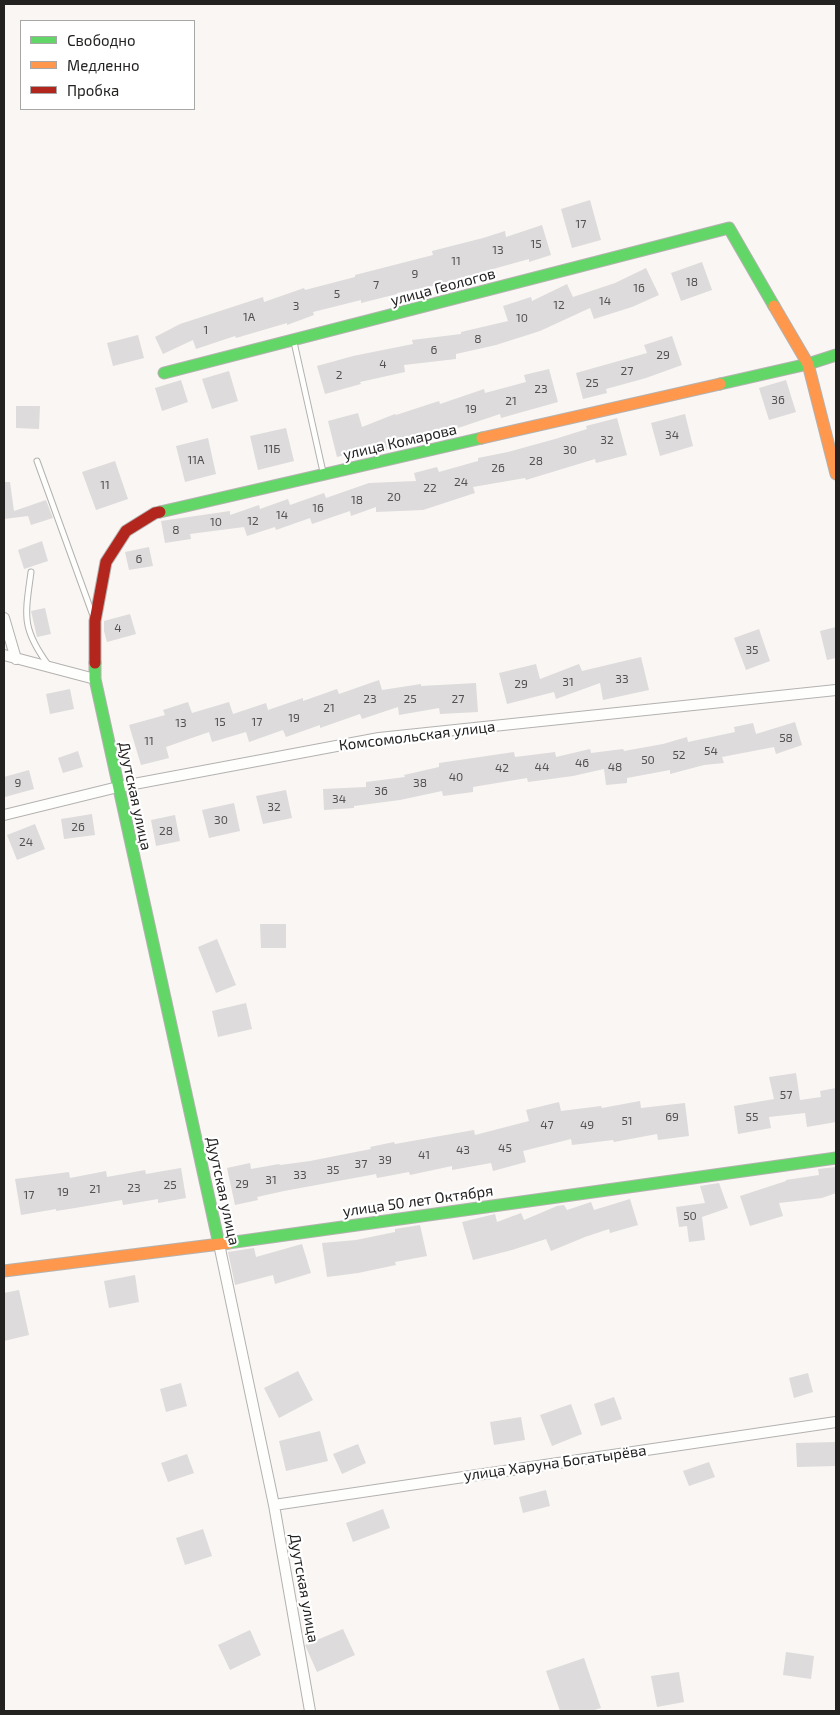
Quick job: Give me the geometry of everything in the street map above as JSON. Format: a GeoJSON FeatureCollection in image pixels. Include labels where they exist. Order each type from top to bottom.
{"type":"FeatureCollection","features":[{"type":"Feature","properties":{"kind":"street","name":"улица Геологов"},"geometry":{"type":"LineString","coordinates":[[164,373],[729,228],[808,364]]}},
{"type":"Feature","properties":{"kind":"street","name":"улица Комарова"},"geometry":{"type":"LineString","coordinates":[[95,679],[95,621],[106,562],[126,531],[154,513],[808,364],[836,355]]}},
{"type":"Feature","properties":{"kind":"street"},"geometry":{"type":"LineString","coordinates":[[808,364],[836,474]]}},
{"type":"Feature","properties":{"kind":"street"},"geometry":{"type":"LineString","coordinates":[[4,618],[16,659]]}},
{"type":"Feature","properties":{"kind":"street"},"geometry":{"type":"LineString","coordinates":[[4,656],[95,679]]}},
{"type":"Feature","properties":{"kind":"street","name":"Дуутская улица"},"geometry":{"type":"LineString","coordinates":[[95,679],[219,1244],[274,1505],[310,1711]]}},
{"type":"Feature","properties":{"kind":"street","name":"Комсомольская улица"},"geometry":{"type":"LineString","coordinates":[[4,815],[118,787],[379,738],[836,690]]}},
{"type":"Feature","properties":{"kind":"street","name":"улица 50 лет Октября"},"geometry":{"type":"LineString","coordinates":[[4,1271],[219,1244],[836,1158]]}},
{"type":"Feature","properties":{"kind":"street","name":"улица Харуна Богатырёва"},"geometry":{"type":"LineString","coordinates":[[274,1505],[836,1422]]}},
{"type":"Feature","properties":{"kind":"lane"},"geometry":{"type":"LineString","coordinates":[[294,341],[324,474]]}},
{"type":"Feature","properties":{"kind":"lane"},"geometry":{"type":"LineString","coordinates":[[37,460],[95,621]]}},
{"type":"Feature","properties":{"kind":"lane"},"geometry":{"type":"LineString","coordinates":[[32,572],[25,609],[29,633],[51,668]]}},
{"type":"Feature","properties":{"kind":"building"},"geometry":{"type":"Polygon","coordinates":[[[590,200],[601,240],[572,248],[561,209],[590,200]]]}},
{"type":"Feature","properties":{"kind":"building"},"geometry":{"type":"Polygon","coordinates":[[[542,225],[551,255],[529,262],[529,259],[432,286],[313,312],[314,315],[287,325],[287,323],[236,338],[235,336],[196,349],[193,340],[163,354],[155,337],[180,324],[263,297],[264,302],[304,288],[305,290],[433,255],[432,251],[505,231],[506,237],[542,225]]]}},
{"type":"Feature","properties":{"kind":"building"},"geometry":{"type":"Polygon","coordinates":[[[702,262],[712,290],[681,301],[671,273],[702,262]]]}},
{"type":"Feature","properties":{"kind":"building"},"geometry":{"type":"Polygon","coordinates":[[[646,268],[659,295],[632,307],[594,319],[590,308],[540,331],[496,345],[456,354],[456,359],[404,365],[405,372],[360,382],[361,384],[325,394],[317,366],[353,356],[413,344],[412,340],[461,334],[461,332],[508,321],[503,306],[531,297],[532,301],[567,284],[573,297],[615,283],[646,268]]]}},
{"type":"Feature","properties":{"kind":"building"},"geometry":{"type":"Polygon","coordinates":[[[138,335],[144,358],[113,366],[107,343],[138,335]]]}},
{"type":"Feature","properties":{"kind":"building"},"geometry":{"type":"Polygon","coordinates":[[[672,336],[682,365],[646,378],[606,389],[607,393],[583,399],[576,373],[647,353],[644,345],[672,336]]]}},
{"type":"Feature","properties":{"kind":"building"},"geometry":{"type":"Polygon","coordinates":[[[549,369],[558,402],[501,418],[500,414],[458,428],[457,425],[380,452],[377,446],[337,457],[328,421],[358,413],[362,427],[395,414],[439,401],[440,404],[484,389],[485,393],[526,382],[524,375],[549,369]]]}},
{"type":"Feature","properties":{"kind":"building"},"geometry":{"type":"Polygon","coordinates":[[[229,371],[238,401],[212,409],[202,379],[229,371]]]}},
{"type":"Feature","properties":{"kind":"building"},"geometry":{"type":"Polygon","coordinates":[[[181,380],[188,402],[162,411],[155,388],[181,380]]]}},
{"type":"Feature","properties":{"kind":"building"},"geometry":{"type":"Polygon","coordinates":[[[786,380],[796,412],[769,420],[759,388],[786,380]]]}},
{"type":"Feature","properties":{"kind":"building"},"geometry":{"type":"Polygon","coordinates":[[[16,406],[40,406],[39,429],[16,428],[16,406]]]}},
{"type":"Feature","properties":{"kind":"building"},"geometry":{"type":"Polygon","coordinates":[[[685,414],[693,446],[660,456],[651,423],[685,414]]]}},
{"type":"Feature","properties":{"kind":"building"},"geometry":{"type":"Polygon","coordinates":[[[617,418],[627,455],[596,463],[595,459],[526,480],[525,478],[473,487],[475,493],[423,510],[376,512],[376,507],[351,516],[350,511],[312,524],[310,518],[276,530],[275,527],[247,536],[244,527],[190,534],[191,539],[165,543],[161,521],[230,511],[230,515],[259,505],[260,509],[288,499],[290,505],[324,493],[326,498],[369,483],[416,481],[414,473],[437,467],[439,472],[478,461],[478,458],[555,439],[587,429],[586,426],[617,418]]]}},
{"type":"Feature","properties":{"kind":"building"},"geometry":{"type":"Polygon","coordinates":[[[286,428],[294,461],[258,470],[250,436],[286,428]]]}},
{"type":"Feature","properties":{"kind":"building"},"geometry":{"type":"Polygon","coordinates":[[[208,438],[216,474],[185,482],[176,446],[208,438]]]}},
{"type":"Feature","properties":{"kind":"building"},"geometry":{"type":"Polygon","coordinates":[[[115,461],[128,499],[96,510],[82,472],[115,461]]]}},
{"type":"Feature","properties":{"kind":"building"},"geometry":{"type":"Polygon","coordinates":[[[4,482],[10,482],[14,511],[46,500],[53,518],[31,525],[28,516],[4,519],[4,482]]]}},
{"type":"Feature","properties":{"kind":"building"},"geometry":{"type":"Polygon","coordinates":[[[42,541],[48,561],[24,569],[18,550],[42,541]]]}},
{"type":"Feature","properties":{"kind":"building"},"geometry":{"type":"Polygon","coordinates":[[[149,547],[153,566],[129,570],[125,552],[149,547]]]}},
{"type":"Feature","properties":{"kind":"building"},"geometry":{"type":"Polygon","coordinates":[[[45,608],[51,634],[37,637],[31,611],[45,608]]]}},
{"type":"Feature","properties":{"kind":"building"},"geometry":{"type":"Polygon","coordinates":[[[130,614],[136,634],[107,642],[104,621],[130,614]]]}},
{"type":"Feature","properties":{"kind":"building"},"geometry":{"type":"Polygon","coordinates":[[[836,627],[836,658],[827,660],[820,631],[836,627]]]}},
{"type":"Feature","properties":{"kind":"building"},"geometry":{"type":"Polygon","coordinates":[[[759,629],[770,661],[746,670],[734,638],[759,629]]]}},
{"type":"Feature","properties":{"kind":"building"},"geometry":{"type":"Polygon","coordinates":[[[641,657],[649,690],[603,700],[600,683],[556,699],[554,692],[507,704],[499,673],[536,664],[540,679],[579,664],[582,671],[641,657]]]}},
{"type":"Feature","properties":{"kind":"building"},"geometry":{"type":"Polygon","coordinates":[[[379,680],[382,690],[421,684],[421,686],[476,683],[478,712],[440,714],[439,708],[399,715],[398,707],[362,719],[360,714],[286,737],[283,730],[249,742],[246,732],[212,742],[209,732],[166,747],[169,758],[141,765],[129,725],[165,715],[163,710],[188,702],[192,713],[229,702],[233,714],[266,703],[268,710],[303,698],[303,701],[337,689],[339,694],[379,680]]]}},
{"type":"Feature","properties":{"kind":"building"},"geometry":{"type":"Polygon","coordinates":[[[70,689],[74,709],[50,714],[46,694],[70,689]]]}},
{"type":"Feature","properties":{"kind":"building"},"geometry":{"type":"Polygon","coordinates":[[[795,722],[802,745],[776,754],[774,747],[722,757],[724,763],[704,765],[670,774],[670,770],[627,778],[627,783],[606,785],[604,769],[573,776],[528,782],[527,778],[473,787],[473,792],[443,796],[442,791],[400,800],[354,806],[354,808],[324,810],[323,789],[366,787],[366,782],[405,777],[404,775],[439,767],[439,763],[514,752],[515,757],[555,752],[556,757],[590,749],[591,753],[623,749],[624,751],[663,744],[687,737],[688,742],[735,732],[734,727],[753,723],[756,734],[795,722]]]}},
{"type":"Feature","properties":{"kind":"building"},"geometry":{"type":"Polygon","coordinates":[[[78,751],[83,767],[63,773],[58,758],[78,751]]]}},
{"type":"Feature","properties":{"kind":"building"},"geometry":{"type":"Polygon","coordinates":[[[29,770],[34,789],[5,797],[4,777],[29,770]]]}},
{"type":"Feature","properties":{"kind":"building"},"geometry":{"type":"Polygon","coordinates":[[[286,790],[292,818],[263,824],[256,796],[286,790]]]}},
{"type":"Feature","properties":{"kind":"building"},"geometry":{"type":"Polygon","coordinates":[[[234,803],[240,831],[209,838],[202,810],[234,803]]]}},
{"type":"Feature","properties":{"kind":"building"},"geometry":{"type":"Polygon","coordinates":[[[92,814],[95,835],[64,839],[61,819],[92,814]]]}},
{"type":"Feature","properties":{"kind":"building"},"geometry":{"type":"Polygon","coordinates":[[[175,815],[180,841],[156,846],[151,820],[175,815]]]}},
{"type":"Feature","properties":{"kind":"building"},"geometry":{"type":"Polygon","coordinates":[[[35,824],[45,849],[17,860],[7,835],[35,824]]]}},
{"type":"Feature","properties":{"kind":"building"},"geometry":{"type":"Polygon","coordinates":[[[260,924],[286,924],[286,948],[261,948],[260,924]]]}},
{"type":"Feature","properties":{"kind":"building"},"geometry":{"type":"Polygon","coordinates":[[[217,939],[236,985],[216,993],[198,947],[217,939]]]}},
{"type":"Feature","properties":{"kind":"building"},"geometry":{"type":"Polygon","coordinates":[[[246,1003],[252,1029],[218,1037],[212,1011],[246,1003]]]}},
{"type":"Feature","properties":{"kind":"building"},"geometry":{"type":"Polygon","coordinates":[[[796,1073],[800,1100],[821,1097],[820,1091],[836,1088],[836,1122],[807,1127],[805,1113],[769,1117],[771,1128],[738,1134],[734,1106],[774,1099],[769,1077],[796,1073]]]}},
{"type":"Feature","properties":{"kind":"building"},"geometry":{"type":"Polygon","coordinates":[[[640,1101],[641,1108],[685,1103],[689,1136],[658,1140],[657,1134],[614,1142],[613,1140],[572,1145],[571,1139],[523,1151],[526,1162],[493,1171],[491,1163],[452,1170],[452,1166],[410,1175],[409,1172],[377,1178],[376,1174],[284,1191],[257,1197],[258,1200],[235,1205],[227,1168],[250,1163],[251,1169],[310,1161],[371,1149],[370,1147],[394,1142],[395,1144],[474,1130],[475,1135],[529,1121],[526,1110],[559,1102],[561,1111],[601,1106],[602,1108],[640,1101]]]}},
{"type":"Feature","properties":{"kind":"building"},"geometry":{"type":"Polygon","coordinates":[[[836,1167],[836,1193],[822,1198],[779,1203],[783,1216],[750,1226],[740,1196],[786,1180],[819,1175],[818,1169],[836,1167]]]}},
{"type":"Feature","properties":{"kind":"building"},"geometry":{"type":"Polygon","coordinates":[[[181,1168],[186,1198],[158,1203],[158,1199],[123,1205],[122,1200],[21,1215],[15,1179],[69,1172],[70,1178],[106,1171],[107,1177],[145,1170],[146,1174],[181,1168]]]}},
{"type":"Feature","properties":{"kind":"building"},"geometry":{"type":"Polygon","coordinates":[[[719,1183],[728,1208],[702,1217],[705,1240],[689,1242],[687,1226],[679,1227],[676,1207],[705,1203],[700,1186],[719,1183]]]}},
{"type":"Feature","properties":{"kind":"building"},"geometry":{"type":"Polygon","coordinates":[[[630,1199],[638,1225],[610,1233],[609,1229],[551,1251],[546,1239],[473,1260],[462,1222],[495,1214],[497,1222],[521,1213],[524,1220],[557,1206],[564,1205],[567,1210],[591,1202],[594,1210],[630,1199]]]}},
{"type":"Feature","properties":{"kind":"building"},"geometry":{"type":"Polygon","coordinates":[[[420,1225],[427,1256],[395,1262],[396,1265],[358,1273],[327,1277],[322,1243],[356,1240],[395,1232],[395,1229],[420,1225]]]}},
{"type":"Feature","properties":{"kind":"building"},"geometry":{"type":"Polygon","coordinates":[[[302,1244],[311,1273],[275,1284],[273,1275],[235,1285],[228,1252],[254,1248],[256,1257],[302,1244]]]}},
{"type":"Feature","properties":{"kind":"building"},"geometry":{"type":"Polygon","coordinates":[[[135,1275],[139,1302],[109,1308],[104,1281],[135,1275]]]}},
{"type":"Feature","properties":{"kind":"building"},"geometry":{"type":"Polygon","coordinates":[[[19,1290],[29,1335],[4,1341],[4,1293],[19,1290]]]}},
{"type":"Feature","properties":{"kind":"building"},"geometry":{"type":"Polygon","coordinates":[[[298,1371],[313,1400],[279,1418],[264,1388],[298,1371]]]}},
{"type":"Feature","properties":{"kind":"building"},"geometry":{"type":"Polygon","coordinates":[[[808,1373],[813,1392],[794,1398],[789,1378],[808,1373]]]}},
{"type":"Feature","properties":{"kind":"building"},"geometry":{"type":"Polygon","coordinates":[[[181,1383],[187,1406],[166,1412],[160,1389],[181,1383]]]}},
{"type":"Feature","properties":{"kind":"building"},"geometry":{"type":"Polygon","coordinates":[[[614,1397],[622,1419],[601,1426],[594,1404],[614,1397]]]}},
{"type":"Feature","properties":{"kind":"building"},"geometry":{"type":"Polygon","coordinates":[[[571,1404],[582,1434],[552,1446],[540,1415],[571,1404]]]}},
{"type":"Feature","properties":{"kind":"building"},"geometry":{"type":"Polygon","coordinates":[[[521,1417],[525,1440],[494,1445],[490,1422],[521,1417]]]}},
{"type":"Feature","properties":{"kind":"building"},"geometry":{"type":"Polygon","coordinates":[[[320,1431],[328,1461],[286,1471],[279,1441],[320,1431]]]}},
{"type":"Feature","properties":{"kind":"building"},"geometry":{"type":"Polygon","coordinates":[[[836,1442],[836,1466],[797,1467],[796,1443],[836,1442]]]}},
{"type":"Feature","properties":{"kind":"building"},"geometry":{"type":"Polygon","coordinates":[[[358,1444],[366,1463],[342,1474],[333,1454],[358,1444]]]}},
{"type":"Feature","properties":{"kind":"building"},"geometry":{"type":"Polygon","coordinates":[[[187,1454],[194,1473],[168,1482],[161,1463],[187,1454]]]}},
{"type":"Feature","properties":{"kind":"building"},"geometry":{"type":"Polygon","coordinates":[[[709,1462],[715,1477],[689,1486],[683,1471],[709,1462]]]}},
{"type":"Feature","properties":{"kind":"building"},"geometry":{"type":"Polygon","coordinates":[[[546,1490],[550,1506],[523,1513],[519,1497],[546,1490]]]}},
{"type":"Feature","properties":{"kind":"building"},"geometry":{"type":"Polygon","coordinates":[[[383,1509],[390,1528],[353,1542],[346,1523],[383,1509]]]}},
{"type":"Feature","properties":{"kind":"building"},"geometry":{"type":"Polygon","coordinates":[[[203,1529],[212,1556],[185,1565],[176,1538],[203,1529]]]}},
{"type":"Feature","properties":{"kind":"building"},"geometry":{"type":"Polygon","coordinates":[[[343,1629],[355,1655],[317,1672],[305,1645],[343,1629]]]}},
{"type":"Feature","properties":{"kind":"building"},"geometry":{"type":"Polygon","coordinates":[[[250,1630],[261,1655],[230,1670],[218,1645],[250,1630]]]}},
{"type":"Feature","properties":{"kind":"building"},"geometry":{"type":"Polygon","coordinates":[[[786,1652],[814,1656],[811,1679],[783,1675],[786,1652]]]}},
{"type":"Feature","properties":{"kind":"building"},"geometry":{"type":"Polygon","coordinates":[[[584,1658],[601,1708],[591,1711],[560,1711],[546,1671],[584,1658]]]}},
{"type":"Feature","properties":{"kind":"building"},"geometry":{"type":"Polygon","coordinates":[[[679,1672],[684,1702],[657,1707],[651,1676],[679,1672]]]}},
{"type":"Feature","properties":{"kind":"traffic: fast"},"geometry":{"type":"LineString","coordinates":[[164,373],[729,228],[774,306]]}},
{"type":"Feature","properties":{"kind":"traffic: fast"},"geometry":{"type":"LineString","coordinates":[[720,384],[808,364],[836,355]]}},
{"type":"Feature","properties":{"kind":"traffic: fast"},"geometry":{"type":"LineString","coordinates":[[160,512],[482,438]]}},
{"type":"Feature","properties":{"kind":"traffic: fast"},"geometry":{"type":"LineString","coordinates":[[95,663],[95,679],[219,1244]]}},
{"type":"Feature","properties":{"kind":"traffic: fast"},"geometry":{"type":"LineString","coordinates":[[228,1243],[836,1158]]}},
{"type":"Feature","properties":{"kind":"traffic: slow"},"geometry":{"type":"LineString","coordinates":[[774,306],[808,364],[836,474]]}},
{"type":"Feature","properties":{"kind":"traffic: slow"},"geometry":{"type":"LineString","coordinates":[[482,438],[720,384]]}},
{"type":"Feature","properties":{"kind":"traffic: slow"},"geometry":{"type":"LineString","coordinates":[[4,1271],[228,1243]]}},
{"type":"Feature","properties":{"kind":"traffic: jam"},"geometry":{"type":"LineString","coordinates":[[95,663],[95,621],[106,562],[126,531],[155,513],[160,512]]}}]}
